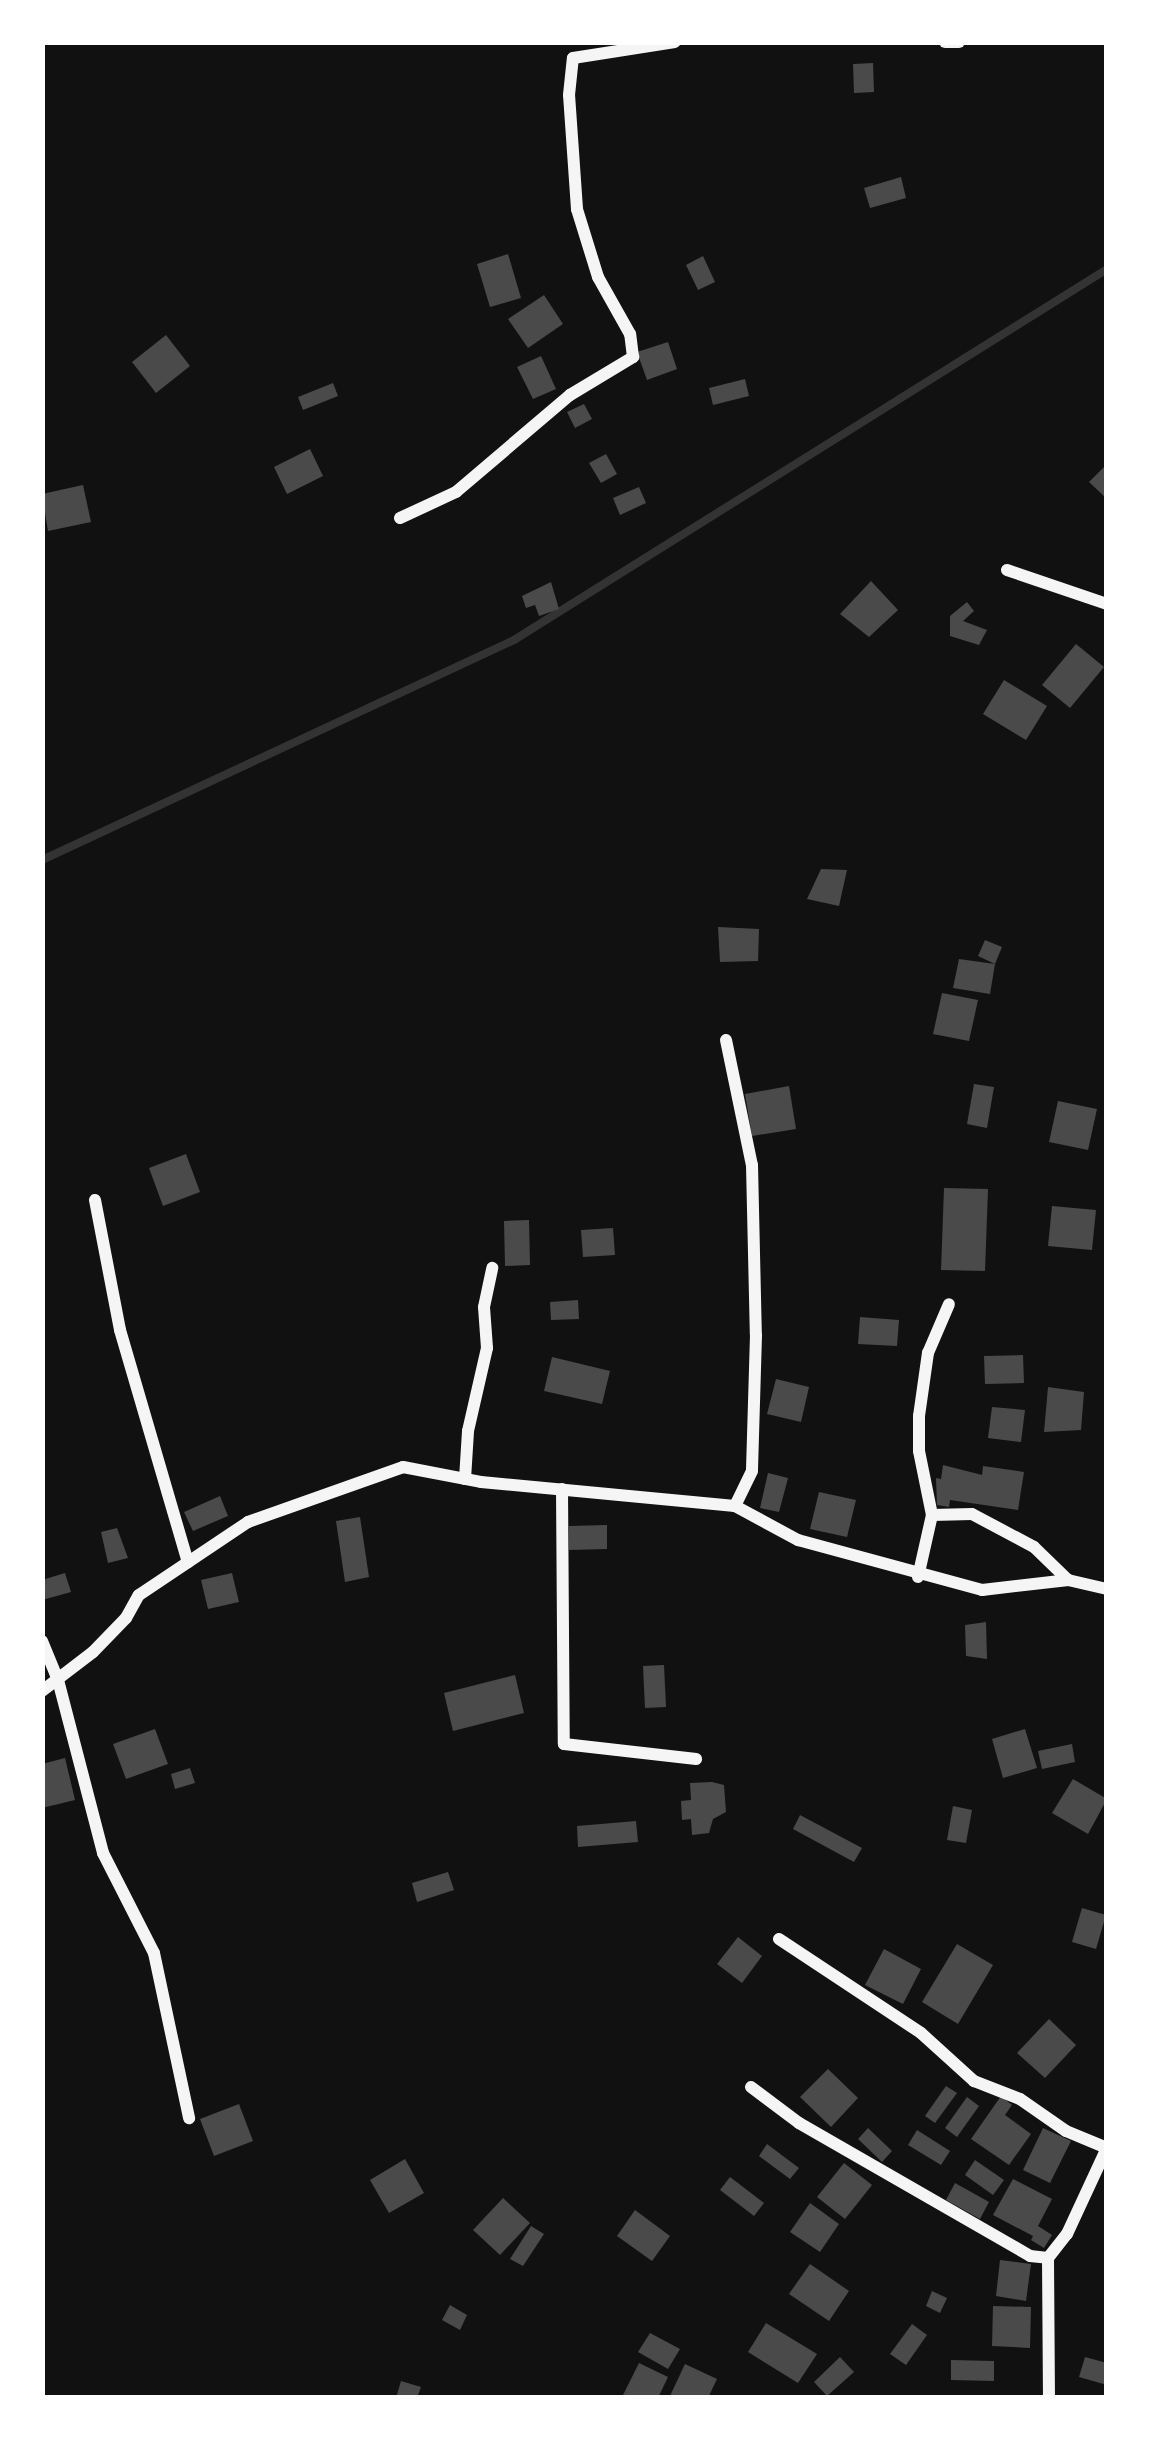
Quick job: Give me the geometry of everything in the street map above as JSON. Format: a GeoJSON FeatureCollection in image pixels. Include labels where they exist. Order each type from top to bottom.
{"type":"FeatureCollection","features":[{"type":"Feature","properties":{"kind":"street"},"geometry":{"type":"LineString","coordinates":[[400,518],[456,492],[570,395],[608,377],[633,357],[630,334],[598,277],[577,209],[569,95],[573,58],[675,42]]}},
{"type":"Feature","properties":{"kind":"street"},"geometry":{"type":"LineString","coordinates":[[945,42],[959,42]]}},
{"type":"Feature","properties":{"kind":"street"},"geometry":{"type":"LineString","coordinates":[[1007,570],[1107,604]]}},
{"type":"Feature","properties":{"kind":"street"},"geometry":{"type":"LineString","coordinates":[[726,1040],[752,1165],[756,1335],[752,1472],[735,1506]]}},
{"type":"Feature","properties":{"kind":"street"},"geometry":{"type":"LineString","coordinates":[[95,1200],[120,1330],[188,1562]]}},
{"type":"Feature","properties":{"kind":"street"},"geometry":{"type":"LineString","coordinates":[[465,1479],[468,1431],[487,1348],[484,1307],[492,1268]]}},
{"type":"Feature","properties":{"kind":"street"},"geometry":{"type":"LineString","coordinates":[[918,1576],[932,1515],[919,1451],[919,1416],[928,1354],[949,1304]]}},
{"type":"Feature","properties":{"kind":"street"},"geometry":{"type":"LineString","coordinates":[[42,1691],[126,1618],[139,1595],[248,1522],[403,1467],[465,1479],[735,1506],[798,1540],[982,1590],[1068,1580],[1107,1589]]}},
{"type":"Feature","properties":{"kind":"street"},"geometry":{"type":"LineString","coordinates":[[562,1489],[564,1744],[696,1759]]}},
{"type":"Feature","properties":{"kind":"street"},"geometry":{"type":"LineString","coordinates":[[932,1515],[972,1514],[1034,1547],[1068,1580]]}},
{"type":"Feature","properties":{"kind":"street"},"geometry":{"type":"LineString","coordinates":[[42,1641],[58,1680],[103,1853],[154,1953],[189,2118]]}},
{"type":"Feature","properties":{"kind":"street"},"geometry":{"type":"LineString","coordinates":[[779,1939],[921,2033],[974,2081],[1020,2099],[1066,2131],[1107,2148],[1067,2234],[1048,2258],[1049,2398]]}},
{"type":"Feature","properties":{"kind":"street"},"geometry":{"type":"LineString","coordinates":[[751,2086],[799,2123],[984,2234],[1030,2256],[1048,2258]]}},
{"type":"Feature","properties":{"kind":"building"},"geometry":{"type":"Polygon","coordinates":[[[873,63],[874,92],[854,93],[853,64],[873,63]]]}},
{"type":"Feature","properties":{"kind":"building"},"geometry":{"type":"Polygon","coordinates":[[[901,177],[906,198],[870,208],[864,188],[901,177]]]}},
{"type":"Feature","properties":{"kind":"building"},"geometry":{"type":"Polygon","coordinates":[[[508,254],[521,298],[490,307],[477,264],[508,254]]]}},
{"type":"Feature","properties":{"kind":"building"},"geometry":{"type":"Polygon","coordinates":[[[703,256],[715,282],[698,290],[686,265],[703,256]]]}},
{"type":"Feature","properties":{"kind":"building"},"geometry":{"type":"Polygon","coordinates":[[[544,295],[563,324],[528,348],[508,319],[544,295]]]}},
{"type":"Feature","properties":{"kind":"building"},"geometry":{"type":"Polygon","coordinates":[[[166,335],[190,366],[156,393],[132,362],[166,335]]]}},
{"type":"Feature","properties":{"kind":"building"},"geometry":{"type":"Polygon","coordinates":[[[668,342],[677,369],[647,380],[637,352],[668,342]]]}},
{"type":"Feature","properties":{"kind":"building"},"geometry":{"type":"Polygon","coordinates":[[[541,356],[556,389],[533,399],[517,367],[541,356]]]}},
{"type":"Feature","properties":{"kind":"building"},"geometry":{"type":"Polygon","coordinates":[[[745,379],[749,396],[713,405],[709,388],[745,379]]]}},
{"type":"Feature","properties":{"kind":"building"},"geometry":{"type":"Polygon","coordinates":[[[333,383],[338,396],[303,410],[298,397],[333,383]]]}},
{"type":"Feature","properties":{"kind":"building"},"geometry":{"type":"Polygon","coordinates":[[[584,404],[592,419],[575,428],[567,412],[584,404]]]}},
{"type":"Feature","properties":{"kind":"building"},"geometry":{"type":"Polygon","coordinates":[[[310,449],[323,476],[287,494],[274,467],[310,449]]]}},
{"type":"Feature","properties":{"kind":"building"},"geometry":{"type":"Polygon","coordinates":[[[606,454],[617,474],[601,483],[589,463],[606,454]]]}},
{"type":"Feature","properties":{"kind":"building"},"geometry":{"type":"Polygon","coordinates":[[[1107,464],[1107,499],[1089,482],[1107,464]]]}},
{"type":"Feature","properties":{"kind":"building"},"geometry":{"type":"Polygon","coordinates":[[[83,485],[91,522],[48,531],[42,494],[83,485]]]}},
{"type":"Feature","properties":{"kind":"building"},"geometry":{"type":"Polygon","coordinates":[[[639,487],[646,503],[620,515],[613,498],[639,487]]]}},
{"type":"Feature","properties":{"kind":"building"},"geometry":{"type":"Polygon","coordinates":[[[871,581],[898,610],[869,637],[840,614],[871,581]]]}},
{"type":"Feature","properties":{"kind":"building"},"geometry":{"type":"Polygon","coordinates":[[[551,582],[559,609],[539,616],[535,605],[526,608],[522,596],[551,582]]]}},
{"type":"Feature","properties":{"kind":"building"},"geometry":{"type":"Polygon","coordinates":[[[967,602],[974,611],[963,621],[987,630],[979,645],[950,636],[950,616],[967,602]]]}},
{"type":"Feature","properties":{"kind":"building"},"geometry":{"type":"Polygon","coordinates":[[[1076,644],[1104,667],[1070,708],[1042,685],[1076,644]]]}},
{"type":"Feature","properties":{"kind":"building"},"geometry":{"type":"Polygon","coordinates":[[[1004,680],[1047,706],[1026,740],[983,714],[1004,680]]]}},
{"type":"Feature","properties":{"kind":"building"},"geometry":{"type":"Polygon","coordinates":[[[821,869],[847,870],[839,906],[807,899],[821,869]]]}},
{"type":"Feature","properties":{"kind":"building"},"geometry":{"type":"Polygon","coordinates":[[[718,927],[759,929],[758,961],[720,962],[718,927]]]}},
{"type":"Feature","properties":{"kind":"building"},"geometry":{"type":"Polygon","coordinates":[[[985,940],[1002,947],[995,964],[978,956],[985,940]]]}},
{"type":"Feature","properties":{"kind":"building"},"geometry":{"type":"Polygon","coordinates":[[[959,959],[995,964],[990,994],[953,988],[959,959]]]}},
{"type":"Feature","properties":{"kind":"building"},"geometry":{"type":"Polygon","coordinates":[[[942,993],[978,1000],[969,1041],[933,1034],[942,993]]]}},
{"type":"Feature","properties":{"kind":"building"},"geometry":{"type":"Polygon","coordinates":[[[974,1084],[994,1087],[987,1128],[967,1124],[974,1084]]]}},
{"type":"Feature","properties":{"kind":"building"},"geometry":{"type":"Polygon","coordinates":[[[789,1086],[796,1129],[752,1136],[745,1094],[789,1086]]]}},
{"type":"Feature","properties":{"kind":"building"},"geometry":{"type":"Polygon","coordinates":[[[1058,1101],[1097,1109],[1088,1150],[1049,1142],[1058,1101]]]}},
{"type":"Feature","properties":{"kind":"building"},"geometry":{"type":"Polygon","coordinates":[[[186,1154],[200,1192],[163,1206],[149,1168],[186,1154]]]}},
{"type":"Feature","properties":{"kind":"building"},"geometry":{"type":"Polygon","coordinates":[[[944,1188],[988,1189],[985,1271],[941,1270],[944,1188]]]}},
{"type":"Feature","properties":{"kind":"building"},"geometry":{"type":"Polygon","coordinates":[[[1052,1206],[1096,1210],[1092,1250],[1048,1246],[1052,1206]]]}},
{"type":"Feature","properties":{"kind":"building"},"geometry":{"type":"Polygon","coordinates":[[[529,1220],[530,1265],[505,1266],[504,1221],[529,1220]]]}},
{"type":"Feature","properties":{"kind":"building"},"geometry":{"type":"Polygon","coordinates":[[[613,1228],[615,1255],[583,1257],[581,1230],[613,1228]]]}},
{"type":"Feature","properties":{"kind":"building"},"geometry":{"type":"Polygon","coordinates":[[[578,1300],[579,1319],[551,1320],[550,1302],[578,1300]]]}},
{"type":"Feature","properties":{"kind":"building"},"geometry":{"type":"Polygon","coordinates":[[[860,1317],[899,1320],[897,1346],[858,1344],[860,1317]]]}},
{"type":"Feature","properties":{"kind":"building"},"geometry":{"type":"Polygon","coordinates":[[[1023,1355],[1024,1383],[985,1384],[984,1356],[1023,1355]]]}},
{"type":"Feature","properties":{"kind":"building"},"geometry":{"type":"Polygon","coordinates":[[[552,1357],[610,1371],[602,1404],[544,1391],[552,1357]]]}},
{"type":"Feature","properties":{"kind":"building"},"geometry":{"type":"Polygon","coordinates":[[[776,1379],[809,1387],[801,1422],[767,1414],[776,1379]]]}},
{"type":"Feature","properties":{"kind":"building"},"geometry":{"type":"Polygon","coordinates":[[[1048,1387],[1084,1392],[1081,1430],[1044,1432],[1048,1387]]]}},
{"type":"Feature","properties":{"kind":"building"},"geometry":{"type":"Polygon","coordinates":[[[992,1407],[1025,1410],[1021,1442],[988,1438],[992,1407]]]}},
{"type":"Feature","properties":{"kind":"building"},"geometry":{"type":"Polygon","coordinates":[[[943,1465],[982,1475],[983,1466],[1024,1472],[1018,1510],[950,1500],[949,1507],[937,1505],[936,1478],[941,1479],[943,1465]]]}},
{"type":"Feature","properties":{"kind":"building"},"geometry":{"type":"Polygon","coordinates":[[[768,1473],[788,1478],[779,1512],[760,1508],[768,1473]]]}},
{"type":"Feature","properties":{"kind":"building"},"geometry":{"type":"Polygon","coordinates":[[[819,1492],[856,1500],[847,1537],[810,1529],[819,1492]]]}},
{"type":"Feature","properties":{"kind":"building"},"geometry":{"type":"Polygon","coordinates":[[[220,1496],[228,1516],[193,1531],[184,1512],[220,1496]]]}},
{"type":"Feature","properties":{"kind":"building"},"geometry":{"type":"Polygon","coordinates":[[[360,1517],[369,1577],[345,1582],[336,1521],[360,1517]]]}},
{"type":"Feature","properties":{"kind":"building"},"geometry":{"type":"Polygon","coordinates":[[[607,1525],[607,1549],[569,1550],[569,1526],[607,1525]]]}},
{"type":"Feature","properties":{"kind":"building"},"geometry":{"type":"Polygon","coordinates":[[[117,1528],[128,1558],[108,1563],[101,1532],[117,1528]]]}},
{"type":"Feature","properties":{"kind":"building"},"geometry":{"type":"Polygon","coordinates":[[[65,1573],[71,1592],[42,1600],[42,1580],[65,1573]]]}},
{"type":"Feature","properties":{"kind":"building"},"geometry":{"type":"Polygon","coordinates":[[[232,1573],[239,1602],[208,1609],[201,1580],[232,1573]]]}},
{"type":"Feature","properties":{"kind":"building"},"geometry":{"type":"Polygon","coordinates":[[[986,1622],[987,1659],[966,1656],[965,1625],[986,1622]]]}},
{"type":"Feature","properties":{"kind":"building"},"geometry":{"type":"Polygon","coordinates":[[[664,1665],[666,1707],[645,1708],[643,1666],[664,1665]]]}},
{"type":"Feature","properties":{"kind":"building"},"geometry":{"type":"Polygon","coordinates":[[[515,1675],[524,1713],[453,1731],[444,1693],[515,1675]]]}},
{"type":"Feature","properties":{"kind":"building"},"geometry":{"type":"Polygon","coordinates":[[[155,1729],[168,1764],[126,1779],[113,1744],[155,1729]]]}},
{"type":"Feature","properties":{"kind":"building"},"geometry":{"type":"Polygon","coordinates":[[[1025,1729],[1037,1768],[1003,1778],[992,1739],[1025,1729]]]}},
{"type":"Feature","properties":{"kind":"building"},"geometry":{"type":"Polygon","coordinates":[[[1072,1744],[1075,1762],[1042,1769],[1038,1751],[1072,1744]]]}},
{"type":"Feature","properties":{"kind":"building"},"geometry":{"type":"Polygon","coordinates":[[[65,1758],[75,1800],[42,1808],[42,1764],[65,1758]]]}},
{"type":"Feature","properties":{"kind":"building"},"geometry":{"type":"Polygon","coordinates":[[[190,1768],[195,1783],[175,1789],[171,1774],[190,1768]]]}},
{"type":"Feature","properties":{"kind":"building"},"geometry":{"type":"Polygon","coordinates":[[[1073,1779],[1107,1799],[1088,1834],[1052,1813],[1073,1779]]]}},
{"type":"Feature","properties":{"kind":"building"},"geometry":{"type":"Polygon","coordinates":[[[690,1783],[724,1785],[726,1812],[713,1819],[709,1833],[692,1835],[691,1819],[682,1820],[681,1801],[691,1800],[690,1783]]]}},
{"type":"Feature","properties":{"kind":"building"},"geometry":{"type":"Polygon","coordinates":[[[953,1806],[972,1810],[966,1843],[947,1840],[953,1806]]]}},
{"type":"Feature","properties":{"kind":"building"},"geometry":{"type":"Polygon","coordinates":[[[800,1815],[862,1848],[854,1862],[793,1829],[800,1815]]]}},
{"type":"Feature","properties":{"kind":"building"},"geometry":{"type":"Polygon","coordinates":[[[636,1821],[638,1842],[578,1847],[577,1826],[636,1821]]]}},
{"type":"Feature","properties":{"kind":"building"},"geometry":{"type":"Polygon","coordinates":[[[448,1872],[454,1890],[417,1902],[412,1883],[448,1872]]]}},
{"type":"Feature","properties":{"kind":"building"},"geometry":{"type":"Polygon","coordinates":[[[1082,1908],[1106,1915],[1096,1949],[1072,1942],[1082,1908]]]}},
{"type":"Feature","properties":{"kind":"building"},"geometry":{"type":"Polygon","coordinates":[[[738,1937],[762,1956],[742,1983],[717,1964],[738,1937]]]}},
{"type":"Feature","properties":{"kind":"building"},"geometry":{"type":"Polygon","coordinates":[[[957,1944],[993,1965],[958,2024],[922,2002],[957,1944]]]}},
{"type":"Feature","properties":{"kind":"building"},"geometry":{"type":"Polygon","coordinates":[[[884,1949],[921,1969],[903,2004],[865,1985],[884,1949]]]}},
{"type":"Feature","properties":{"kind":"building"},"geometry":{"type":"Polygon","coordinates":[[[1049,2019],[1076,2045],[1045,2078],[1017,2053],[1049,2019]]]}},
{"type":"Feature","properties":{"kind":"building"},"geometry":{"type":"Polygon","coordinates":[[[828,2069],[858,2098],[831,2127],[800,2097],[828,2069]]]}},
{"type":"Feature","properties":{"kind":"building"},"geometry":{"type":"Polygon","coordinates":[[[946,2086],[957,2093],[935,2123],[925,2116],[946,2086]]]}},
{"type":"Feature","properties":{"kind":"building"},"geometry":{"type":"Polygon","coordinates":[[[1001,2096],[1012,2105],[1005,2115],[1031,2134],[1009,2165],[971,2139],[1001,2096]]]}},
{"type":"Feature","properties":{"kind":"building"},"geometry":{"type":"Polygon","coordinates":[[[967,2097],[979,2106],[957,2137],[945,2128],[967,2097]]]}},
{"type":"Feature","properties":{"kind":"building"},"geometry":{"type":"Polygon","coordinates":[[[239,2104],[253,2141],[214,2156],[200,2119],[239,2104]]]}},
{"type":"Feature","properties":{"kind":"building"},"geometry":{"type":"Polygon","coordinates":[[[868,2128],[892,2151],[882,2162],[858,2139],[868,2128]]]}},
{"type":"Feature","properties":{"kind":"building"},"geometry":{"type":"Polygon","coordinates":[[[1043,2128],[1071,2141],[1050,2183],[1023,2170],[1043,2128]]]}},
{"type":"Feature","properties":{"kind":"building"},"geometry":{"type":"Polygon","coordinates":[[[917,2130],[950,2151],[941,2165],[908,2145],[917,2130]]]}},
{"type":"Feature","properties":{"kind":"building"},"geometry":{"type":"Polygon","coordinates":[[[767,2144],[799,2168],[790,2179],[759,2156],[767,2144]]]}},
{"type":"Feature","properties":{"kind":"building"},"geometry":{"type":"Polygon","coordinates":[[[405,2159],[424,2193],[389,2213],[370,2180],[405,2159]]]}},
{"type":"Feature","properties":{"kind":"building"},"geometry":{"type":"Polygon","coordinates":[[[975,2160],[1004,2180],[993,2195],[965,2175],[975,2160]]]}},
{"type":"Feature","properties":{"kind":"building"},"geometry":{"type":"Polygon","coordinates":[[[844,2163],[872,2185],[845,2219],[817,2197],[844,2163]]]}},
{"type":"Feature","properties":{"kind":"building"},"geometry":{"type":"Polygon","coordinates":[[[730,2177],[764,2203],[754,2216],[720,2190],[730,2177]]]}},
{"type":"Feature","properties":{"kind":"building"},"geometry":{"type":"Polygon","coordinates":[[[1013,2179],[1052,2199],[1038,2226],[1052,2235],[1044,2248],[1031,2240],[1033,2236],[993,2215],[1013,2179]]]}},
{"type":"Feature","properties":{"kind":"building"},"geometry":{"type":"Polygon","coordinates":[[[955,2183],[989,2202],[980,2219],[946,2200],[955,2183]]]}},
{"type":"Feature","properties":{"kind":"building"},"geometry":{"type":"Polygon","coordinates":[[[503,2198],[530,2223],[500,2255],[473,2230],[503,2198]]]}},
{"type":"Feature","properties":{"kind":"building"},"geometry":{"type":"Polygon","coordinates":[[[810,2203],[839,2224],[820,2252],[790,2232],[810,2203]]]}},
{"type":"Feature","properties":{"kind":"building"},"geometry":{"type":"Polygon","coordinates":[[[635,2210],[670,2236],[652,2261],[617,2236],[635,2210]]]}},
{"type":"Feature","properties":{"kind":"building"},"geometry":{"type":"Polygon","coordinates":[[[531,2226],[544,2234],[523,2266],[510,2259],[531,2226]]]}},
{"type":"Feature","properties":{"kind":"building"},"geometry":{"type":"Polygon","coordinates":[[[1000,2260],[1031,2264],[1026,2301],[996,2296],[1000,2260]]]}},
{"type":"Feature","properties":{"kind":"building"},"geometry":{"type":"Polygon","coordinates":[[[810,2264],[849,2291],[829,2321],[789,2294],[810,2264]]]}},
{"type":"Feature","properties":{"kind":"building"},"geometry":{"type":"Polygon","coordinates":[[[932,2291],[947,2298],[940,2313],[926,2306],[932,2291]]]}},
{"type":"Feature","properties":{"kind":"building"},"geometry":{"type":"Polygon","coordinates":[[[450,2305],[467,2315],[460,2330],[442,2320],[450,2305]]]}},
{"type":"Feature","properties":{"kind":"building"},"geometry":{"type":"Polygon","coordinates":[[[993,2306],[1031,2307],[1030,2348],[992,2346],[993,2306]]]}},
{"type":"Feature","properties":{"kind":"building"},"geometry":{"type":"Polygon","coordinates":[[[766,2323],[817,2354],[798,2383],[748,2352],[766,2323]]]}},
{"type":"Feature","properties":{"kind":"building"},"geometry":{"type":"Polygon","coordinates":[[[912,2324],[927,2335],[906,2365],[890,2354],[912,2324]]]}},
{"type":"Feature","properties":{"kind":"building"},"geometry":{"type":"Polygon","coordinates":[[[650,2333],[680,2349],[668,2369],[638,2352],[650,2333]]]}},
{"type":"Feature","properties":{"kind":"building"},"geometry":{"type":"Polygon","coordinates":[[[840,2357],[854,2372],[827,2396],[814,2382],[840,2357]]]}},
{"type":"Feature","properties":{"kind":"building"},"geometry":{"type":"Polygon","coordinates":[[[1085,2357],[1107,2363],[1107,2385],[1079,2377],[1085,2357]]]}},
{"type":"Feature","properties":{"kind":"building"},"geometry":{"type":"Polygon","coordinates":[[[951,2360],[994,2361],[994,2381],[951,2380],[951,2360]]]}},
{"type":"Feature","properties":{"kind":"building"},"geometry":{"type":"Polygon","coordinates":[[[639,2363],[668,2377],[658,2398],[622,2397],[639,2363]]]}},
{"type":"Feature","properties":{"kind":"building"},"geometry":{"type":"Polygon","coordinates":[[[685,2364],[717,2379],[708,2398],[669,2398],[685,2364]]]}},
{"type":"Feature","properties":{"kind":"building"},"geometry":{"type":"Polygon","coordinates":[[[401,2381],[421,2387],[417,2398],[396,2398],[401,2381]]]}},
{"type":"Feature","properties":{"kind":"waterway"},"geometry":{"type":"LineString","coordinates":[[42,860],[514,640],[1107,269]]}}]}
